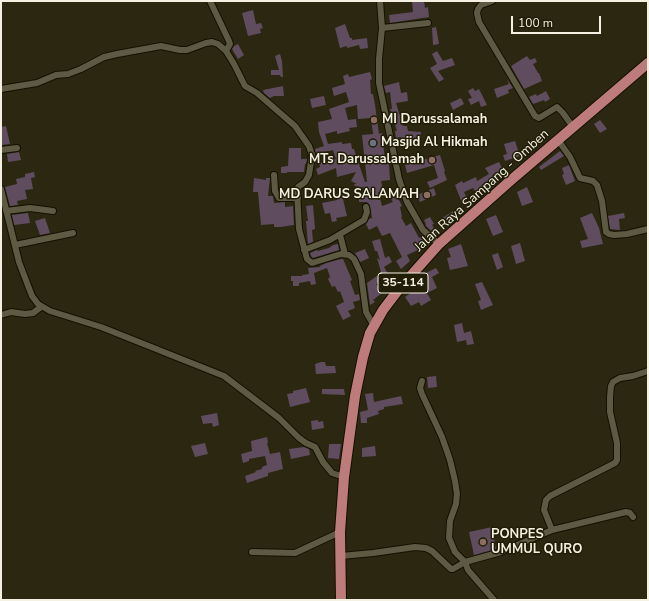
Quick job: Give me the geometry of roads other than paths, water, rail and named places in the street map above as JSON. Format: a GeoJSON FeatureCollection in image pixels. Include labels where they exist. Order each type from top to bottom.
{"type":"FeatureCollection","features":[{"type":"Feature","properties":{"kind":"main road","name":"Jalan Raya Sampang - Omben"},"geometry":{"type":"LineString","coordinates":[[341,600],[340,532],[344,478],[355,396],[366,345],[383,310],[399,289],[439,244],[504,186],[648,63]]}},
{"type":"Feature","properties":{"kind":"street"},"geometry":{"type":"LineString","coordinates":[[210,1],[230,44],[226,51]]}},
{"type":"Feature","properties":{"kind":"street"},"geometry":{"type":"LineString","coordinates":[[380,1],[382,28],[378,59],[379,83],[399,179],[407,202],[423,230],[439,244]]}},
{"type":"Feature","properties":{"kind":"street"},"geometry":{"type":"LineString","coordinates":[[492,1],[478,8],[477,12],[479,22],[535,116],[539,118],[557,107],[563,112],[573,127]]}},
{"type":"Feature","properties":{"kind":"street"},"geometry":{"type":"LineString","coordinates":[[382,28],[428,23]]}},
{"type":"Feature","properties":{"kind":"street"},"geometry":{"type":"LineString","coordinates":[[1,89],[37,83],[56,76],[68,74],[104,57],[161,46],[187,50],[206,43],[212,42],[218,44],[226,51],[245,86],[257,93],[296,126],[309,146],[312,155],[308,175],[305,182],[296,190],[298,198],[299,229],[307,259],[312,263],[341,254],[349,255],[354,259],[361,274],[366,312],[374,326]]}},
{"type":"Feature","properties":{"kind":"street"},"geometry":{"type":"LineString","coordinates":[[558,140],[570,157],[580,178],[595,182],[597,185],[602,201],[606,232],[614,235],[627,234],[648,229]]}},
{"type":"Feature","properties":{"kind":"street"},"geometry":{"type":"LineString","coordinates":[[1,150],[18,148]]}},
{"type":"Feature","properties":{"kind":"street"},"geometry":{"type":"LineString","coordinates":[[274,175],[274,192],[279,198],[298,198]]}},
{"type":"Feature","properties":{"kind":"street"},"geometry":{"type":"LineString","coordinates":[[1,189],[25,278],[34,301],[41,307],[101,327],[224,376],[279,418],[299,438],[315,447],[323,462],[332,473],[344,478]]}},
{"type":"Feature","properties":{"kind":"street"},"geometry":{"type":"LineString","coordinates":[[6,211],[30,208],[53,211]]}},
{"type":"Feature","properties":{"kind":"street"},"geometry":{"type":"LineString","coordinates":[[304,250],[340,235],[364,220],[367,212],[366,208]]}},
{"type":"Feature","properties":{"kind":"street"},"geometry":{"type":"LineString","coordinates":[[15,245],[73,234]]}},
{"type":"Feature","properties":{"kind":"street"},"geometry":{"type":"LineString","coordinates":[[340,235],[346,254]]}},
{"type":"Feature","properties":{"kind":"street"},"geometry":{"type":"LineString","coordinates":[[1,315],[11,312],[26,314],[34,313],[41,307]]}},
{"type":"Feature","properties":{"kind":"street"},"geometry":{"type":"LineString","coordinates":[[552,530],[544,510],[546,500],[550,496],[617,460],[617,444],[610,404],[611,386],[620,378],[648,372]]}},
{"type":"Feature","properties":{"kind":"street"},"geometry":{"type":"LineString","coordinates":[[422,381],[420,388],[422,394],[442,437],[456,481],[456,504],[450,521],[448,538],[455,552],[468,570],[494,600]]}},
{"type":"Feature","properties":{"kind":"street"},"geometry":{"type":"LineString","coordinates":[[341,556],[415,547],[426,548],[432,551],[453,569],[463,563],[501,552],[552,530],[626,512],[633,517]]}},
{"type":"Feature","properties":{"kind":"street"},"geometry":{"type":"LineString","coordinates":[[252,552],[295,553],[340,532]]}},
{"type":"Feature","properties":{"kind":"place","name":"MI Darussalamah"},"geometry":{"type":"Point","coordinates":[374,120]}},
{"type":"Feature","properties":{"kind":"place","name":"Masjid Al Hikmah"},"geometry":{"type":"Point","coordinates":[373,143]}},
{"type":"Feature","properties":{"kind":"place","name":"MTs Darussalamah"},"geometry":{"type":"Point","coordinates":[432,160]}},
{"type":"Feature","properties":{"kind":"place","name":"MD DARUS SALAMAH"},"geometry":{"type":"Point","coordinates":[427,195]}},
{"type":"Feature","properties":{"kind":"place","name":"PONPES UMMUL QURO"},"geometry":{"type":"Point","coordinates":[483,542]}}]}
